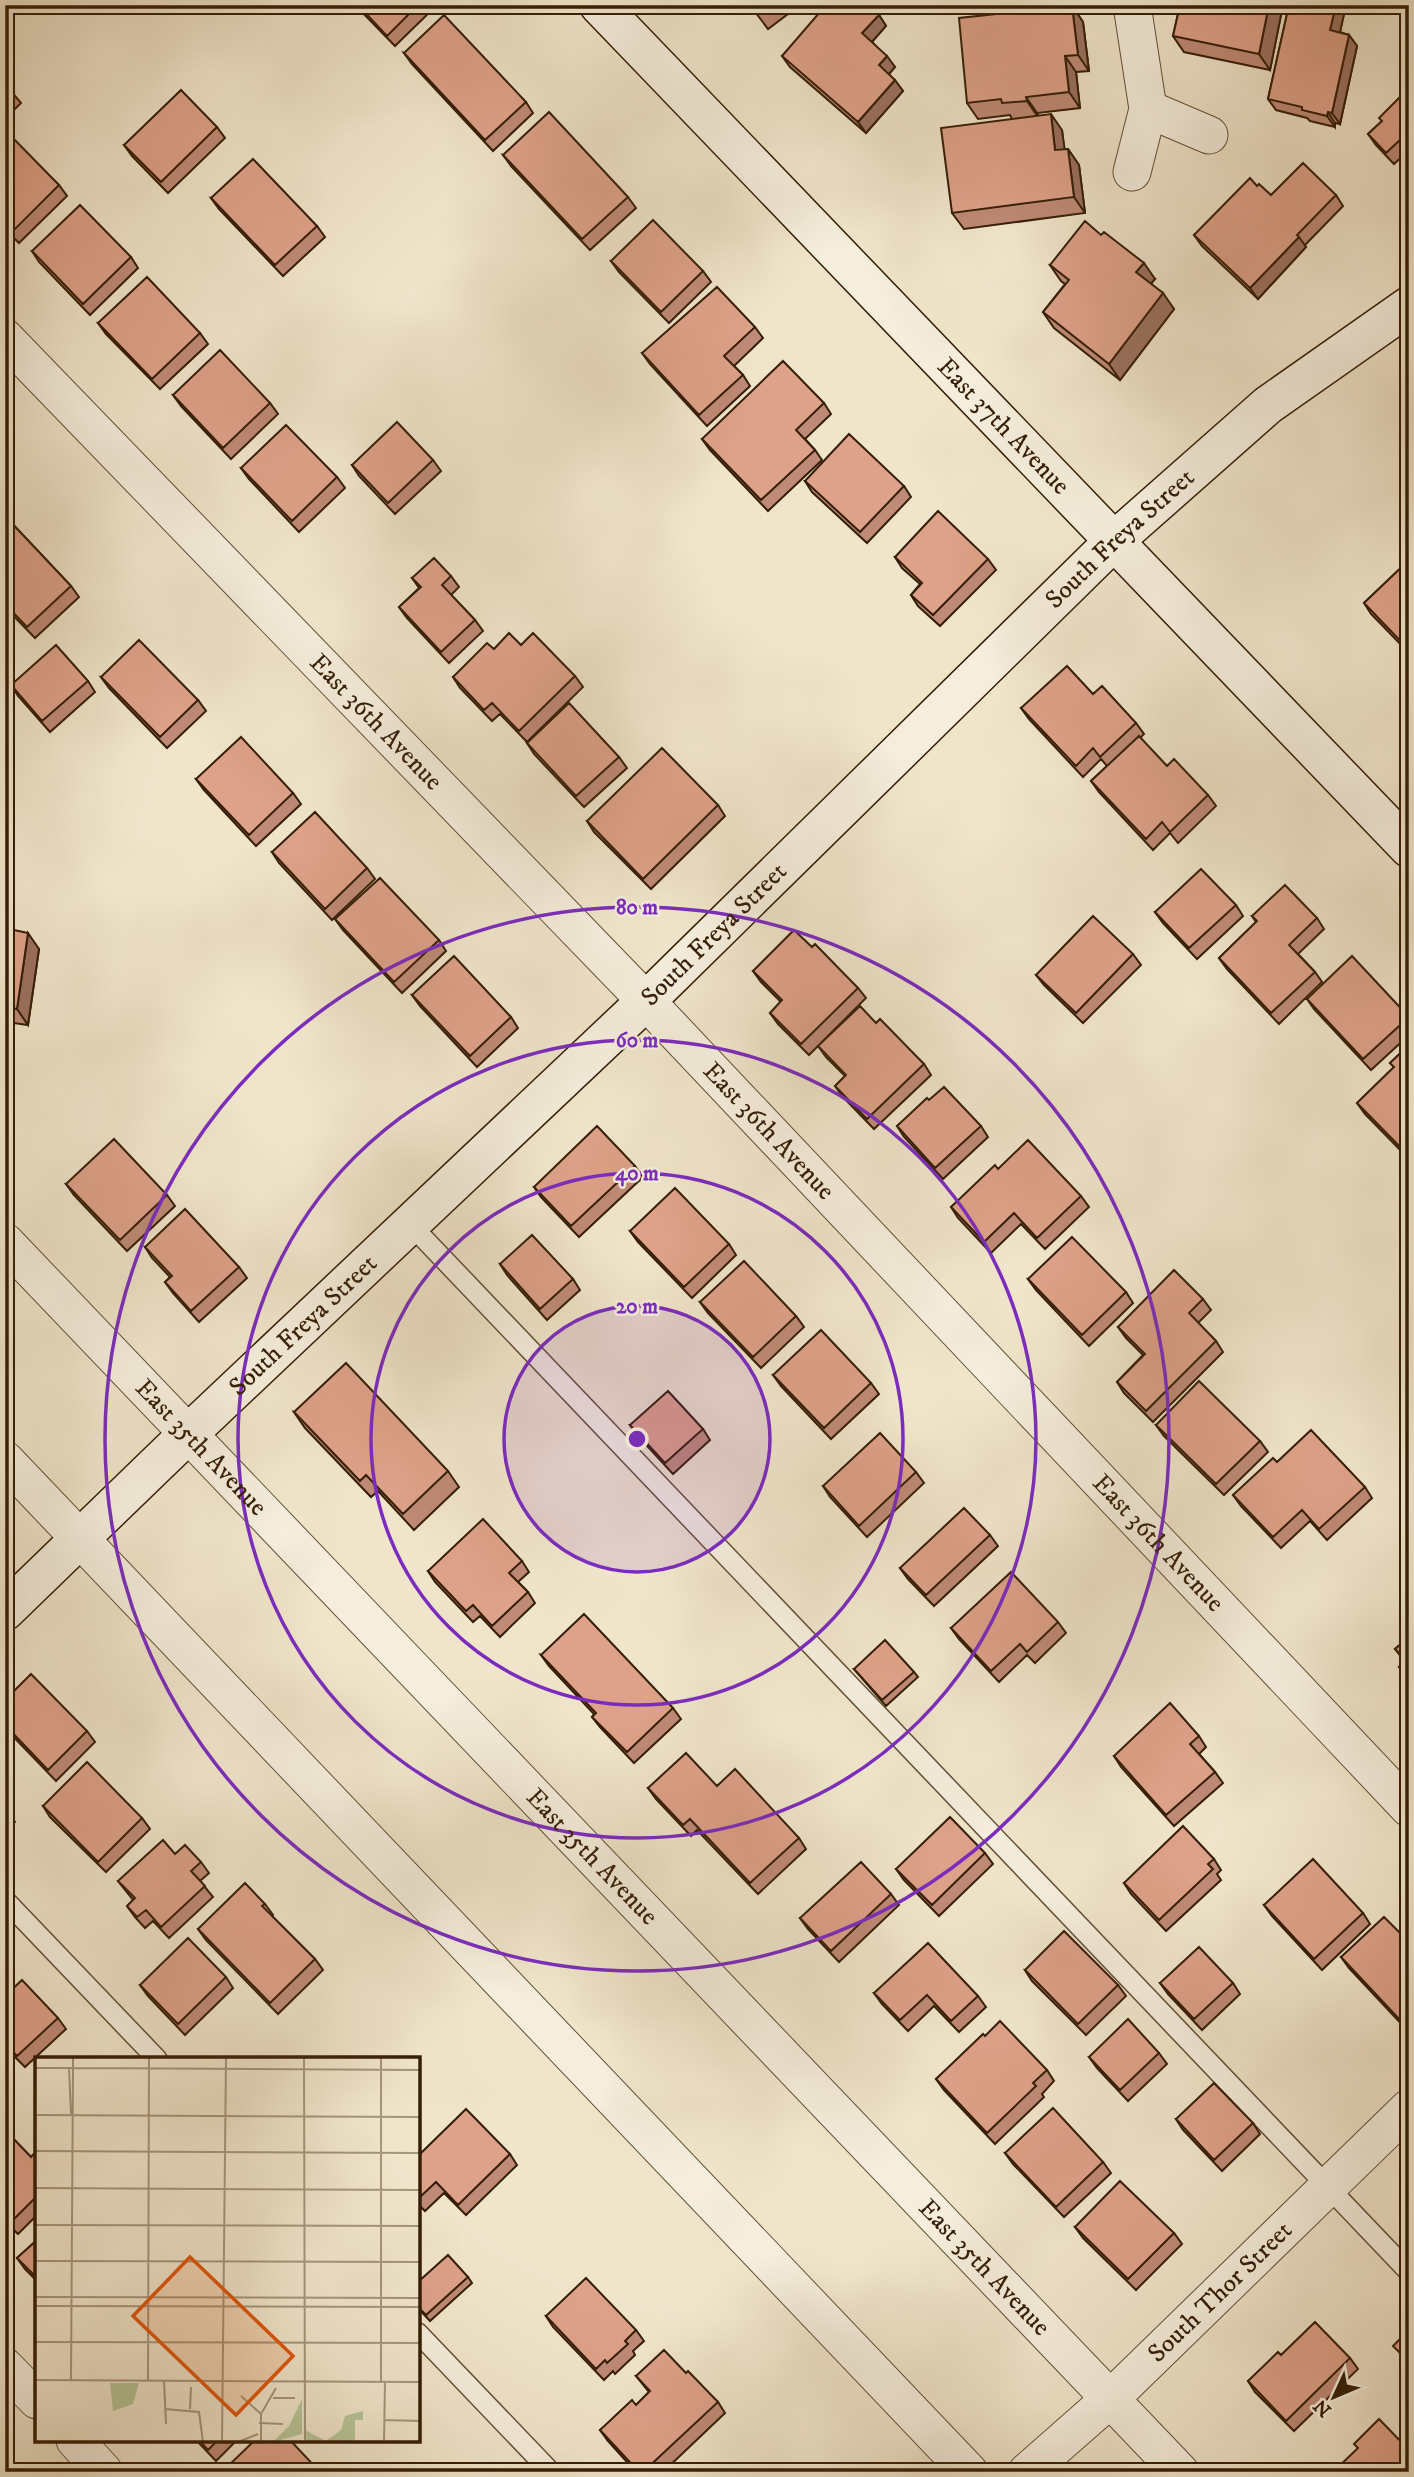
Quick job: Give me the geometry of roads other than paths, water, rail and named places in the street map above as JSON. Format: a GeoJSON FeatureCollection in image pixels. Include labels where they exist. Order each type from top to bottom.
{"type":"FeatureCollection","features":[{"type":"Feature","properties":{"kind":"main road","name":"East 37th Avenue"},"geometry":{"type":"LineString","coordinates":[[599,5],[1409,848]]}},
{"type":"Feature","properties":{"kind":"main road","name":"South Freya Street"},"geometry":{"type":"LineString","coordinates":[[5,1611],[646,1001],[1114,541],[1268,405],[1409,306]]}},
{"type":"Feature","properties":{"kind":"street"},"geometry":{"type":"LineString","coordinates":[[1132,5],[1148,110],[1132,173]]}},
{"type":"Feature","properties":{"kind":"street"},"geometry":{"type":"LineString","coordinates":[[1148,110],[1209,135]]}},
{"type":"Feature","properties":{"kind":"street","name":"East 36th Avenue"},"geometry":{"type":"LineString","coordinates":[[5,338],[646,1001],[1409,1808]]}},
{"type":"Feature","properties":{"kind":"street","name":"East 35th Avenue"},"geometry":{"type":"LineString","coordinates":[[5,1242],[1180,2472]]}},
{"type":"Feature","properties":{"kind":"street"},"geometry":{"type":"LineString","coordinates":[[5,1460],[969,2472]]}},
{"type":"Feature","properties":{"kind":"street","name":"South Thor Street"},"geometry":{"type":"LineString","coordinates":[[1027,2472],[1110,2399],[1409,2108]]}},
{"type":"Feature","properties":{"kind":"street"},"geometry":{"type":"LineString","coordinates":[[5,2367],[35,2398]]}},
{"type":"Feature","properties":{"kind":"street"},"geometry":{"type":"LineString","coordinates":[[77,2442],[104,2472]]}},
{"type":"Feature","properties":{"kind":"lane"},"geometry":{"type":"LineString","coordinates":[[410,1224],[1409,2272]]}},
{"type":"Feature","properties":{"kind":"lane"},"geometry":{"type":"LineString","coordinates":[[5,1900],[155,2057]]}},
{"type":"Feature","properties":{"kind":"lane"},"geometry":{"type":"LineString","coordinates":[[420,2335],[551,2472]]}}]}
